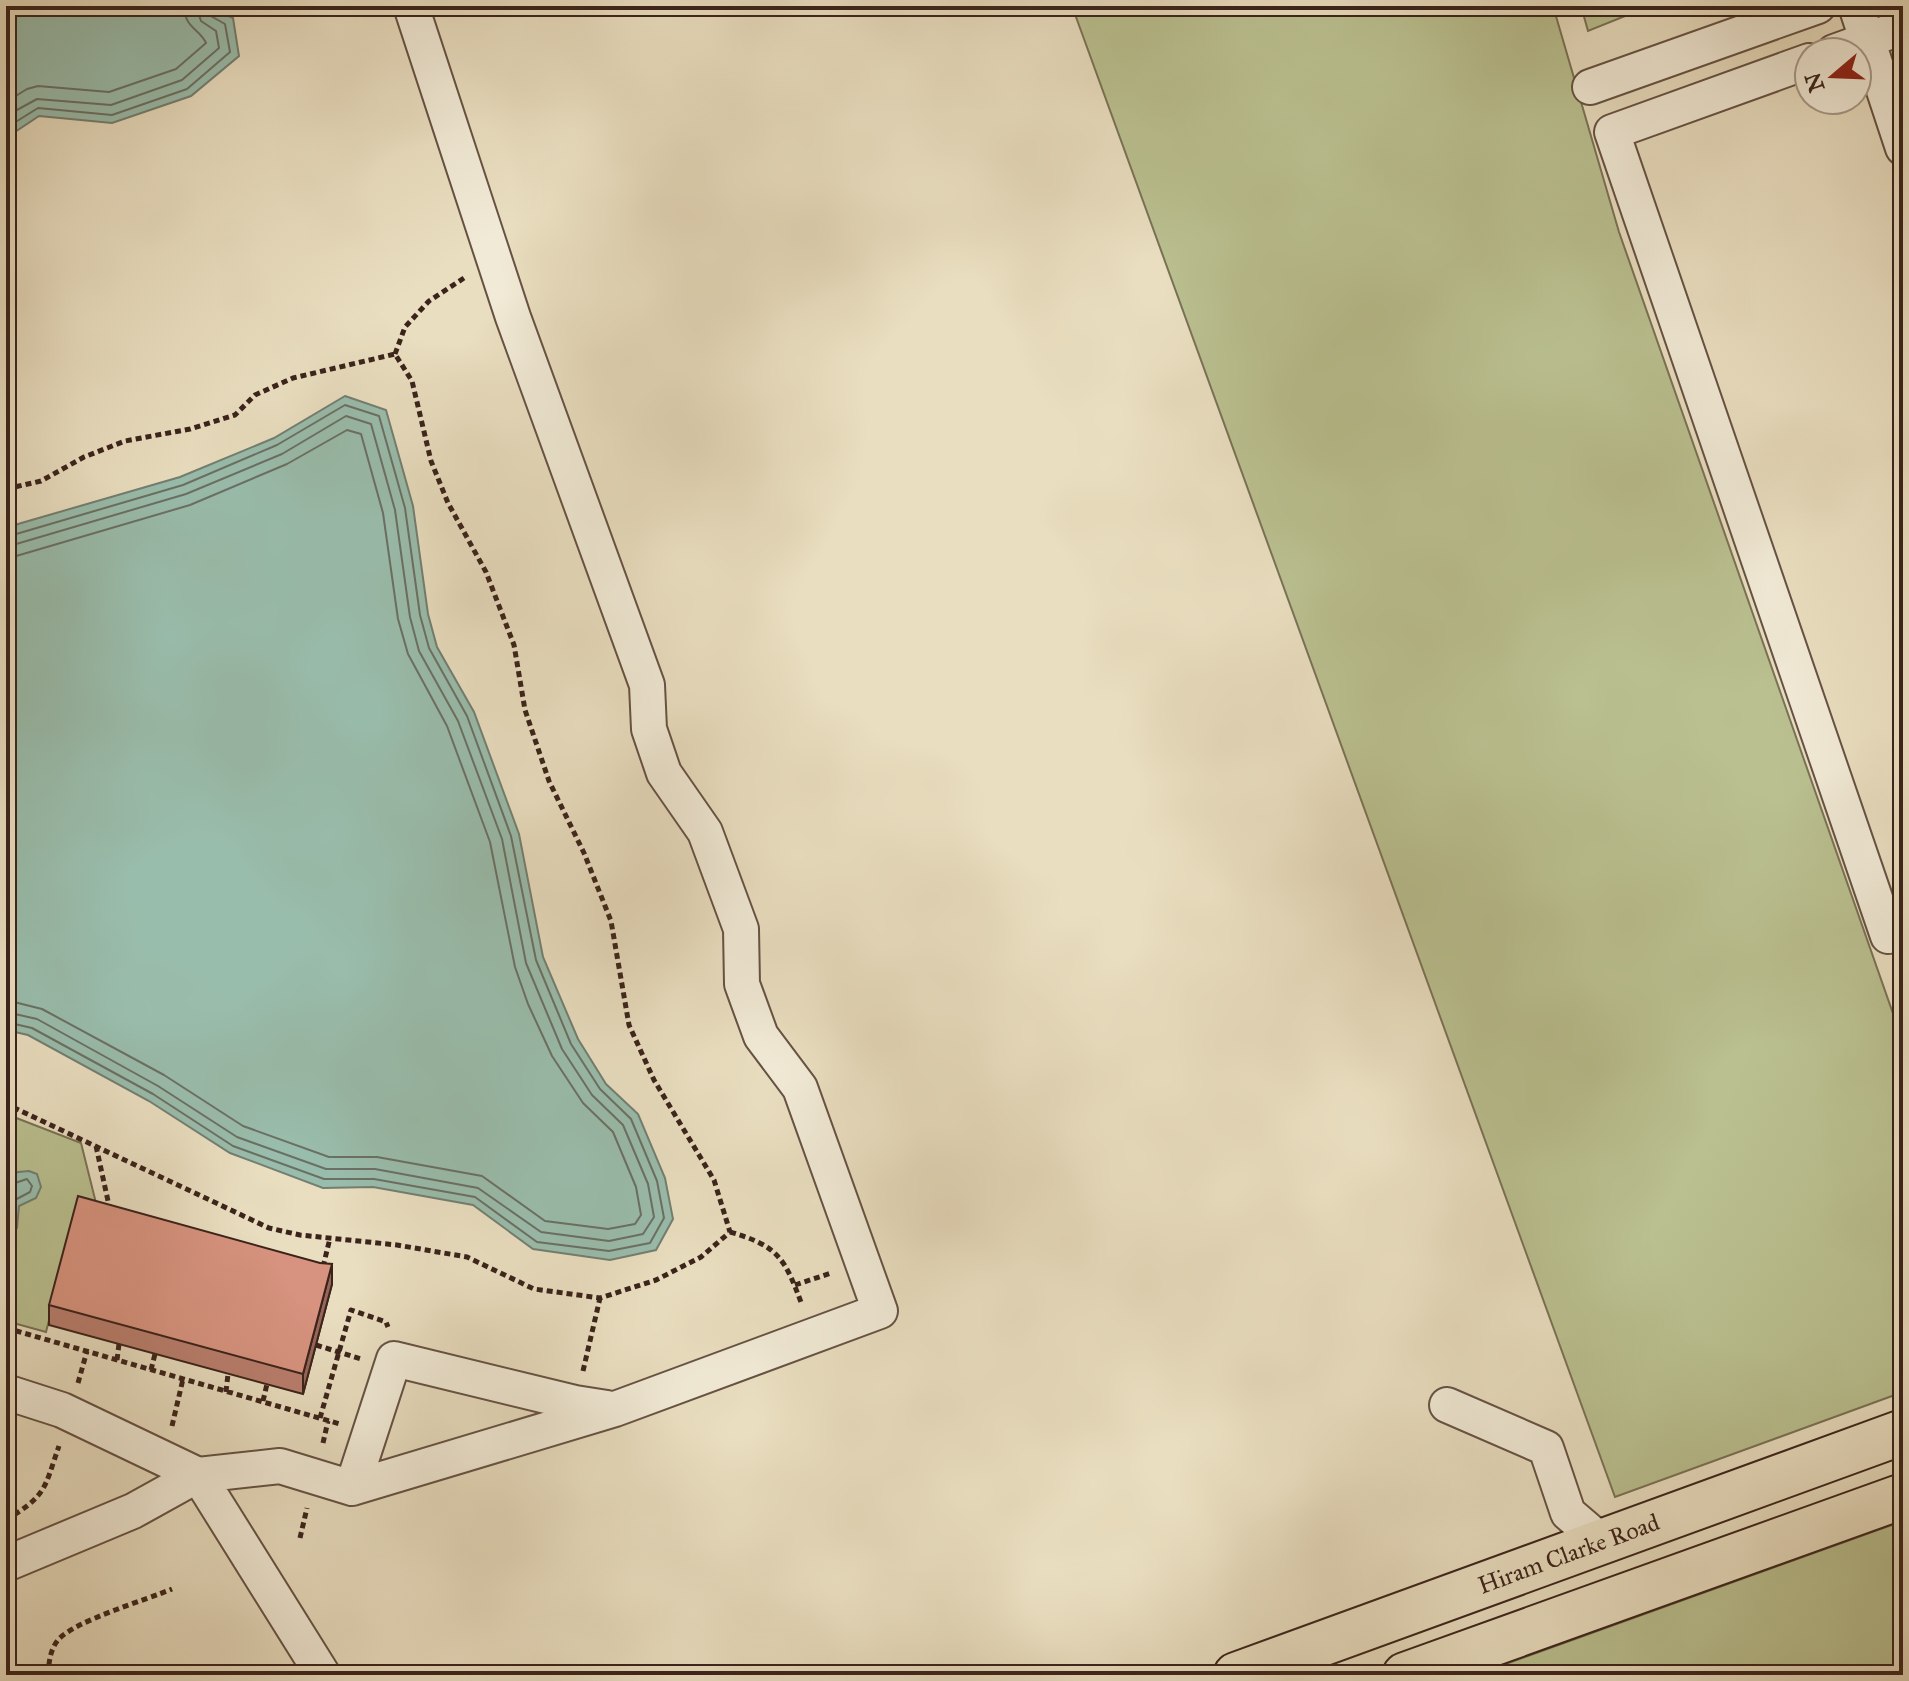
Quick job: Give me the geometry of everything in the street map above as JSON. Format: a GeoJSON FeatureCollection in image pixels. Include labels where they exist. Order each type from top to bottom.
{"type":"FeatureCollection","features":[{"type":"Feature","properties":{"kind":"main road","name":"Hiram Clarke Road"},"geometry":{"type":"LineString","coordinates":[[1236,1675],[1903,1432]]}},
{"type":"Feature","properties":{"kind":"main road"},"geometry":{"type":"LineString","coordinates":[[1405,1675],[1903,1496]]}},
{"type":"Feature","properties":{"kind":"main road"},"geometry":{"type":"LineString","coordinates":[[1602,1542],[1621,1597]]}},
{"type":"Feature","properties":{"kind":"lane"},"geometry":{"type":"LineString","coordinates":[[6,1564],[133,1511],[198,1475],[280,1466],[352,1488],[615,1409],[880,1311],[800,1088],[761,1036],[742,984],[741,929],[705,832],[664,773],[649,729],[647,685],[496,265],[411,6]]}},
{"type":"Feature","properties":{"kind":"lane"},"geometry":{"type":"LineString","coordinates":[[1590,87],[1818,6]]}},
{"type":"Feature","properties":{"kind":"lane"},"geometry":{"type":"LineString","coordinates":[[1856,6],[1864,36]]}},
{"type":"Feature","properties":{"kind":"lane"},"geometry":{"type":"LineString","coordinates":[[1873,37],[1903,27]]}},
{"type":"Feature","properties":{"kind":"lane"},"geometry":{"type":"LineString","coordinates":[[1873,63],[1903,148]]}},
{"type":"Feature","properties":{"kind":"lane"},"geometry":{"type":"LineString","coordinates":[[1793,67],[1612,132],[1888,936],[1903,931]]}},
{"type":"Feature","properties":{"kind":"lane"},"geometry":{"type":"LineString","coordinates":[[352,1488],[394,1359],[575,1403],[615,1409]]}},
{"type":"Feature","properties":{"kind":"lane"},"geometry":{"type":"LineString","coordinates":[[6,1392],[62,1410],[198,1475],[323,1675]]}},
{"type":"Feature","properties":{"kind":"lane"},"geometry":{"type":"LineString","coordinates":[[1447,1405],[1546,1448],[1568,1513],[1602,1542]]}},
{"type":"Feature","properties":{"kind":"path"},"geometry":{"type":"LineString","coordinates":[[395,354],[405,327],[429,301],[456,281],[496,265]]}},
{"type":"Feature","properties":{"kind":"path"},"geometry":{"type":"LineString","coordinates":[[6,489],[41,481],[84,457],[125,441],[190,429],[235,415],[255,395],[293,378],[395,354]]}},
{"type":"Feature","properties":{"kind":"path"},"geometry":{"type":"LineString","coordinates":[[395,354],[412,381],[431,461],[448,503],[486,572],[514,645],[525,710],[549,781],[584,853],[611,921],[629,1025],[654,1080],[714,1180],[730,1232]]}},
{"type":"Feature","properties":{"kind":"path"},"geometry":{"type":"LineString","coordinates":[[6,1104],[269,1228],[300,1235],[397,1245],[467,1257],[534,1289],[600,1298],[656,1280],[701,1257],[730,1232]]}},
{"type":"Feature","properties":{"kind":"path"},"geometry":{"type":"LineString","coordinates":[[95,1145],[111,1212]]}},
{"type":"Feature","properties":{"kind":"path"},"geometry":{"type":"LineString","coordinates":[[730,1232],[755,1239],[779,1254],[795,1286],[813,1336]]}},
{"type":"Feature","properties":{"kind":"path"},"geometry":{"type":"LineString","coordinates":[[323,1268],[330,1238]]}},
{"type":"Feature","properties":{"kind":"path"},"geometry":{"type":"LineString","coordinates":[[795,1286],[837,1270]]}},
{"type":"Feature","properties":{"kind":"path"},"geometry":{"type":"LineString","coordinates":[[575,1403],[600,1298]]}},
{"type":"Feature","properties":{"kind":"path"},"geometry":{"type":"LineString","coordinates":[[320,1418],[342,1353],[351,1310],[386,1322],[394,1359]]}},
{"type":"Feature","properties":{"kind":"path"},"geometry":{"type":"LineString","coordinates":[[6,1328],[352,1427]]}},
{"type":"Feature","properties":{"kind":"path"},"geometry":{"type":"LineString","coordinates":[[117,1360],[119,1344]]}},
{"type":"Feature","properties":{"kind":"path"},"geometry":{"type":"LineString","coordinates":[[316,1345],[342,1353]]}},
{"type":"Feature","properties":{"kind":"path"},"geometry":{"type":"LineString","coordinates":[[151,1370],[155,1354]]}},
{"type":"Feature","properties":{"kind":"path"},"geometry":{"type":"LineString","coordinates":[[226,1392],[228,1374]]}},
{"type":"Feature","properties":{"kind":"path"},"geometry":{"type":"LineString","coordinates":[[175,1416],[183,1379]]}},
{"type":"Feature","properties":{"kind":"path"},"geometry":{"type":"LineString","coordinates":[[263,1401],[267,1384]]}},
{"type":"Feature","properties":{"kind":"path"},"geometry":{"type":"LineString","coordinates":[[48,1675],[49,1657],[59,1638],[82,1624],[172,1589]]}},
{"type":"Feature","properties":{"kind":"shaded area"},"geometry":{"type":"Polygon","coordinates":[[[1072,6],[1553,6],[1619,232],[1903,1042],[1903,1392],[1615,1497],[1072,6]]]}},
{"type":"Feature","properties":{"kind":"shaded area"},"geometry":{"type":"Polygon","coordinates":[[[1581,6],[1650,6],[1588,31],[1581,6]]]}},
{"type":"Feature","properties":{"kind":"shaded area"},"geometry":{"type":"Polygon","coordinates":[[[6,1114],[81,1143],[97,1207],[76,1213],[46,1332],[6,1321],[6,1114]]]}},
{"type":"Feature","properties":{"kind":"shaded area"},"geometry":{"type":"Polygon","coordinates":[[[1903,1521],[1903,1675],[1475,1675],[1903,1521]]]}},
{"type":"Feature","properties":{"kind":"water"},"geometry":{"type":"Polygon","coordinates":[[[6,6],[207,6],[233,18],[239,56],[191,96],[112,123],[39,116],[6,138],[6,6]]]}},
{"type":"Feature","properties":{"kind":"water"},"geometry":{"type":"Polygon","coordinates":[[[345,396],[386,410],[413,506],[428,614],[437,647],[474,712],[519,834],[543,957],[578,1039],[606,1084],[638,1114],[665,1178],[673,1219],[656,1250],[610,1260],[533,1249],[473,1205],[373,1187],[323,1188],[230,1153],[149,1101],[28,1035],[6,1030],[6,530],[180,477],[274,438],[345,396]]]}},
{"type":"Feature","properties":{"kind":"water"},"geometry":{"type":"Polygon","coordinates":[[[18,1172],[37,1174],[41,1187],[36,1198],[19,1206],[17,1228],[6,1231],[6,1180],[18,1172]]]}},
{"type":"Feature","properties":{"kind":"building"},"geometry":{"type":"Polygon","coordinates":[[[78,1196],[332,1264],[303,1374],[49,1305],[78,1196]]]}}]}
